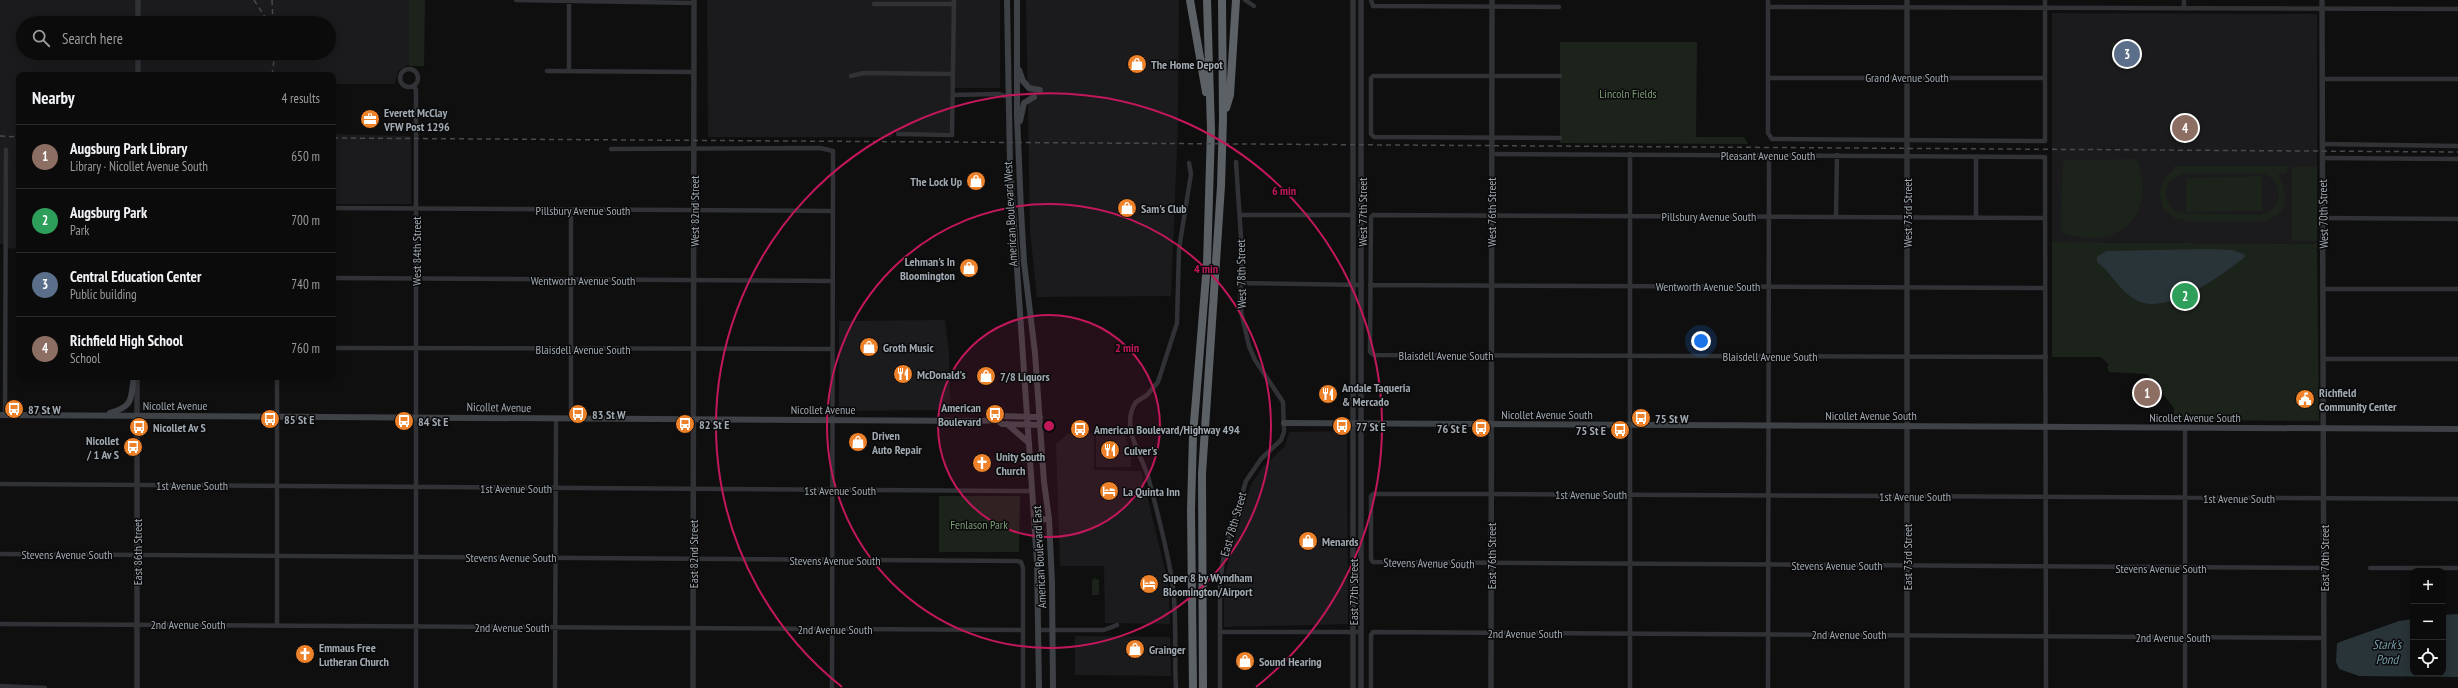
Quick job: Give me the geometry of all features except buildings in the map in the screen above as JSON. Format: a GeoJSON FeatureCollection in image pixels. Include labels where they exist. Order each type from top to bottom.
{"type":"FeatureCollection","features":[{"type":"Feature","properties":{"kind":"highway"},"geometry":{"type":"LineString","coordinates":[[1190,0],[1201,56],[1211,130]]}},
{"type":"Feature","properties":{"kind":"highway"},"geometry":{"type":"LineString","coordinates":[[1193,688],[1191,577],[1193,435],[1207,264],[1211,130],[1207,0]]}},
{"type":"Feature","properties":{"kind":"highway"},"geometry":{"type":"LineString","coordinates":[[1203,688],[1202,474],[1219,230],[1223,118],[1222,0]]}},
{"type":"Feature","properties":{"kind":"highway"},"geometry":{"type":"LineString","coordinates":[[1223,118],[1230,95],[1236,0]]}},
{"type":"Feature","properties":{"kind":"main road","name":"American Boulevard West"},"geometry":{"type":"LineString","coordinates":[[1007,0],[1010,166],[1026,416],[1028,425]]}},
{"type":"Feature","properties":{"kind":"main road","name":"American Boulevard West"},"geometry":{"type":"LineString","coordinates":[[1017,0],[1018,134],[1024,262],[1041,425]]}},
{"type":"Feature","properties":{"kind":"main road"},"geometry":{"type":"LineString","coordinates":[[1018,65],[1023,80],[1029,88],[1040,90]]}},
{"type":"Feature","properties":{"kind":"main road"},"geometry":{"type":"LineString","coordinates":[[1018,134],[1024,103],[1034,97]]}},
{"type":"Feature","properties":{"kind":"main road"},"geometry":{"type":"LineString","coordinates":[[1021,334],[1032,333]]}},
{"type":"Feature","properties":{"kind":"main road"},"geometry":{"type":"LineString","coordinates":[[98,415],[118,411],[128,404],[132,397],[134,380]]}},
{"type":"Feature","properties":{"kind":"main road","name":"Nicollet Avenue"},"geometry":{"type":"LineString","coordinates":[[2,415],[997,420],[1002,424],[1028,425]]}},
{"type":"Feature","properties":{"kind":"main road","name":"Nicollet Avenue"},"geometry":{"type":"LineString","coordinates":[[997,420],[1001,416],[1040,416]]}},
{"type":"Feature","properties":{"kind":"main road","name":"Nicollet Avenue South"},"geometry":{"type":"LineString","coordinates":[[1284,423],[2458,429]]}},
{"type":"Feature","properties":{"kind":"main road"},"geometry":{"type":"LineString","coordinates":[[1007,424],[1029,444]]}},
{"type":"Feature","properties":{"kind":"main road"},"geometry":{"type":"LineString","coordinates":[[1028,425],[1041,425]]}},
{"type":"Feature","properties":{"kind":"main road","name":"American Boulevard East"},"geometry":{"type":"LineString","coordinates":[[1028,425],[1034,520],[1039,688]]}},
{"type":"Feature","properties":{"kind":"main road","name":"American Boulevard East"},"geometry":{"type":"LineString","coordinates":[[1041,425],[1044,482],[1049,519],[1053,630],[1053,688]]}},
{"type":"Feature","properties":{"kind":"main road"},"geometry":{"type":"LineString","coordinates":[[1034,520],[1049,519]]}},
{"type":"Feature","properties":{"kind":"street"},"geometry":{"type":"LineString","coordinates":[[138,0],[138,16]]}},
{"type":"Feature","properties":{"kind":"street"},"geometry":{"type":"LineString","coordinates":[[516,0],[694,1]]}},
{"type":"Feature","properties":{"kind":"street"},"geometry":{"type":"LineString","coordinates":[[569,0],[569,71]]}},
{"type":"Feature","properties":{"kind":"street"},"geometry":{"type":"LineString","coordinates":[[1245,0],[1254,6]]}},
{"type":"Feature","properties":{"kind":"street","name":"West 77th Street"},"geometry":{"type":"LineString","coordinates":[[1353,0],[1353,423]]}},
{"type":"Feature","properties":{"kind":"street","name":"West 77th Street"},"geometry":{"type":"LineString","coordinates":[[1362,0],[1362,423]]}},
{"type":"Feature","properties":{"kind":"street"},"geometry":{"type":"LineString","coordinates":[[1371,0],[1373,6],[1559,7]]}},
{"type":"Feature","properties":{"kind":"street","name":"West 76th Street"},"geometry":{"type":"LineString","coordinates":[[1491,424],[1492,0]]}},
{"type":"Feature","properties":{"kind":"street"},"geometry":{"type":"LineString","coordinates":[[1768,0],[1768,78]]}},
{"type":"Feature","properties":{"kind":"street","name":"West 73rd Street"},"geometry":{"type":"LineString","coordinates":[[1907,0],[1907,426]]}},
{"type":"Feature","properties":{"kind":"street"},"geometry":{"type":"LineString","coordinates":[[2045,0],[2045,78]]}},
{"type":"Feature","properties":{"kind":"street"},"geometry":{"type":"LineString","coordinates":[[2184,0],[2184,9]]}},
{"type":"Feature","properties":{"kind":"street","name":"West 70th Street"},"geometry":{"type":"LineString","coordinates":[[2322,0],[2324,429]]}},
{"type":"Feature","properties":{"kind":"street","name":"West 82nd Street"},"geometry":{"type":"LineString","coordinates":[[694,1],[694,419]]}},
{"type":"Feature","properties":{"kind":"street"},"geometry":{"type":"LineString","coordinates":[[874,4],[954,2],[952,135],[898,134]]}},
{"type":"Feature","properties":{"kind":"street"},"geometry":{"type":"LineString","coordinates":[[1768,7],[2322,10],[2458,9]]}},
{"type":"Feature","properties":{"kind":"street"},"geometry":{"type":"LineString","coordinates":[[138,60],[138,72]]}},
{"type":"Feature","properties":{"kind":"street"},"geometry":{"type":"LineString","coordinates":[[547,71],[694,72]]}},
{"type":"Feature","properties":{"kind":"street"},"geometry":{"type":"LineString","coordinates":[[851,76],[864,73],[953,74]]}},
{"type":"Feature","properties":{"kind":"street"},"geometry":{"type":"LineString","coordinates":[[1560,76],[1373,76],[1371,78],[1371,134],[1374,137],[1560,138]]}},
{"type":"Feature","properties":{"kind":"street","name":"Grand Avenue South"},"geometry":{"type":"LineString","coordinates":[[1768,78],[2045,78]]}},
{"type":"Feature","properties":{"kind":"street","name":"Pleasant Avenue South"},"geometry":{"type":"LineString","coordinates":[[1768,78],[1768,133],[1774,139],[2045,142],[2045,78]]}},
{"type":"Feature","properties":{"kind":"street"},"geometry":{"type":"LineString","coordinates":[[2322,79],[2458,79]]}},
{"type":"Feature","properties":{"kind":"street","name":"West 84th Street"},"geometry":{"type":"LineString","coordinates":[[414,86],[416,90],[416,688]]}},
{"type":"Feature","properties":{"kind":"street"},"geometry":{"type":"LineString","coordinates":[[953,95],[1009,94]]}},
{"type":"Feature","properties":{"kind":"street"},"geometry":{"type":"LineString","coordinates":[[2322,144],[2458,146]]}},
{"type":"Feature","properties":{"kind":"street"},"geometry":{"type":"LineString","coordinates":[[611,149],[694,150],[724,147],[820,148],[833,151],[834,420],[832,688]]}},
{"type":"Feature","properties":{"kind":"street"},"geometry":{"type":"LineString","coordinates":[[2,415],[6,150]]}},
{"type":"Feature","properties":{"kind":"street","name":"Pleasant Avenue South"},"geometry":{"type":"LineString","coordinates":[[1492,154],[1630,154],[1769,157],[1837,155],[2046,157],[2046,218]]}},
{"type":"Feature","properties":{"kind":"street"},"geometry":{"type":"LineString","coordinates":[[1630,154],[1630,688]]}},
{"type":"Feature","properties":{"kind":"street"},"geometry":{"type":"LineString","coordinates":[[1836,217],[1837,155]]}},
{"type":"Feature","properties":{"kind":"street"},"geometry":{"type":"LineString","coordinates":[[1768,688],[1769,157]]}},
{"type":"Feature","properties":{"kind":"street"},"geometry":{"type":"LineString","coordinates":[[1976,157],[1976,217]]}},
{"type":"Feature","properties":{"kind":"street"},"geometry":{"type":"LineString","coordinates":[[2322,158],[2458,159]]}},
{"type":"Feature","properties":{"kind":"street","name":"West 78th Street"},"geometry":{"type":"LineString","coordinates":[[1236,162],[1240,215],[1240,301],[1250,346],[1255,360],[1283,402],[1284,423]]}},
{"type":"Feature","properties":{"kind":"street"},"geometry":{"type":"LineString","coordinates":[[1176,688],[1174,607],[1170,569],[1146,471],[1132,442],[1130,422],[1136,402],[1147,394],[1158,382],[1177,322],[1180,249],[1191,174],[1188,163]]}},
{"type":"Feature","properties":{"kind":"street","name":"Pillsbury Avenue South"},"geometry":{"type":"LineString","coordinates":[[336,208],[833,211]]}},
{"type":"Feature","properties":{"kind":"street"},"geometry":{"type":"LineString","coordinates":[[571,210],[571,418]]}},
{"type":"Feature","properties":{"kind":"street"},"geometry":{"type":"LineString","coordinates":[[1240,215],[1353,215]]}},
{"type":"Feature","properties":{"kind":"street","name":"Pillsbury Avenue South"},"geometry":{"type":"LineString","coordinates":[[1370,284],[1371,217],[1373,215],[1907,216],[2046,218]]}},
{"type":"Feature","properties":{"kind":"street"},"geometry":{"type":"LineString","coordinates":[[2046,218],[2046,688]]}},
{"type":"Feature","properties":{"kind":"street"},"geometry":{"type":"LineString","coordinates":[[2323,218],[2458,219]]}},
{"type":"Feature","properties":{"kind":"street","name":"Wentworth Avenue South"},"geometry":{"type":"LineString","coordinates":[[336,278],[833,281]]}},
{"type":"Feature","properties":{"kind":"street"},"geometry":{"type":"LineString","coordinates":[[1241,283],[1362,285]]}},
{"type":"Feature","properties":{"kind":"street","name":"Wentworth Avenue South"},"geometry":{"type":"LineString","coordinates":[[1370,284],[2046,288]]}},
{"type":"Feature","properties":{"kind":"street","name":"Blaisdell Avenue South"},"geometry":{"type":"LineString","coordinates":[[1370,284],[1370,352],[1374,355],[2046,357]]}},
{"type":"Feature","properties":{"kind":"street"},"geometry":{"type":"LineString","coordinates":[[2324,289],[2458,289]]}},
{"type":"Feature","properties":{"kind":"street","name":"Blaisdell Avenue South"},"geometry":{"type":"LineString","coordinates":[[336,348],[694,350],[834,349]]}},
{"type":"Feature","properties":{"kind":"street"},"geometry":{"type":"LineString","coordinates":[[2324,359],[2458,359]]}},
{"type":"Feature","properties":{"kind":"street","name":"East 86th Street"},"geometry":{"type":"LineString","coordinates":[[137,380],[137,688]]}},
{"type":"Feature","properties":{"kind":"street"},"geometry":{"type":"LineString","coordinates":[[277,380],[277,625]]}},
{"type":"Feature","properties":{"kind":"street"},"geometry":{"type":"LineString","coordinates":[[556,418],[556,688]]}},
{"type":"Feature","properties":{"kind":"street","name":"East 82nd Street"},"geometry":{"type":"LineString","coordinates":[[693,688],[694,419]]}},
{"type":"Feature","properties":{"kind":"street","name":"East 78th Street"},"geometry":{"type":"LineString","coordinates":[[1220,688],[1221,568],[1242,491],[1253,469],[1281,440],[1284,423]]}},
{"type":"Feature","properties":{"kind":"street","name":"East 77th Street"},"geometry":{"type":"LineString","coordinates":[[1353,423],[1353,688]]}},
{"type":"Feature","properties":{"kind":"street","name":"East 77th Street"},"geometry":{"type":"LineString","coordinates":[[1361,688],[1362,423]]}},
{"type":"Feature","properties":{"kind":"street","name":"East 76th Street"},"geometry":{"type":"LineString","coordinates":[[1491,424],[1491,688]]}},
{"type":"Feature","properties":{"kind":"street","name":"East 73rd Street"},"geometry":{"type":"LineString","coordinates":[[1907,426],[1907,688]]}},
{"type":"Feature","properties":{"kind":"street"},"geometry":{"type":"LineString","coordinates":[[2185,428],[2185,688]]}},
{"type":"Feature","properties":{"kind":"street","name":"East 70th Street"},"geometry":{"type":"LineString","coordinates":[[2324,429],[2324,688]]}},
{"type":"Feature","properties":{"kind":"street","name":"1st Avenue South"},"geometry":{"type":"LineString","coordinates":[[0,484],[1032,491]]}},
{"type":"Feature","properties":{"kind":"street","name":"1st Avenue South"},"geometry":{"type":"LineString","coordinates":[[1373,562],[1371,559],[1372,494],[2458,499]]}},
{"type":"Feature","properties":{"kind":"street"},"geometry":{"type":"LineString","coordinates":[[1353,501],[1359,502],[1359,545],[1362,556]]}},
{"type":"Feature","properties":{"kind":"street","name":"Stevens Avenue South"},"geometry":{"type":"LineString","coordinates":[[0,554],[1021,562],[1023,630]]}},
{"type":"Feature","properties":{"kind":"street","name":"Stevens Avenue South"},"geometry":{"type":"LineString","coordinates":[[1373,562],[1491,564],[1907,564],[2046,567],[2324,568]]}},
{"type":"Feature","properties":{"kind":"street"},"geometry":{"type":"LineString","coordinates":[[2370,568],[2458,568]]}},
{"type":"Feature","properties":{"kind":"street","name":"2nd Avenue South"},"geometry":{"type":"LineString","coordinates":[[0,624],[1023,630]]}},
{"type":"Feature","properties":{"kind":"street"},"geometry":{"type":"LineString","coordinates":[[1038,630],[1108,630],[1117,625]]}},
{"type":"Feature","properties":{"kind":"street"},"geometry":{"type":"LineString","coordinates":[[1023,630],[1023,688]]}},
{"type":"Feature","properties":{"kind":"street"},"geometry":{"type":"LineString","coordinates":[[1220,632],[1361,632]]}},
{"type":"Feature","properties":{"kind":"street","name":"2nd Avenue South"},"geometry":{"type":"LineString","coordinates":[[1371,688],[1373,632],[2324,638]]}},
{"type":"Feature","properties":{"kind":"street"},"geometry":{"type":"LineString","coordinates":[[0,686],[46,688]]}},
{"type":"Feature","properties":{"kind":"shaded area"},"geometry":{"type":"Polygon","coordinates":[[[0,0],[410,0],[411,63],[398,71],[395,84],[336,84],[336,72],[16,72],[16,248],[11,249],[0,243],[0,0]]]}},
{"type":"Feature","properties":{"kind":"shaded area"},"geometry":{"type":"Polygon","coordinates":[[[707,0],[1000,0],[1000,88],[950,88],[950,132],[893,132],[892,137],[708,137],[707,0]]]}},
{"type":"Feature","properties":{"kind":"shaded area"},"geometry":{"type":"Polygon","coordinates":[[[1026,0],[1179,0],[1178,124],[1171,296],[1037,297],[1030,231],[1026,0]]]}},
{"type":"Feature","properties":{"kind":"shaded area"},"geometry":{"type":"Polygon","coordinates":[[[2052,13],[2317,14],[2317,244],[2052,242],[2052,13]]]}},
{"type":"Feature","properties":{"kind":"shaded area"},"geometry":{"type":"Polygon","coordinates":[[[336,134],[411,136],[411,204],[336,204],[336,134]]]}},
{"type":"Feature","properties":{"kind":"shaded area"},"geometry":{"type":"Polygon","coordinates":[[[945,320],[949,352],[950,410],[839,411],[839,321],[945,320]]]}},
{"type":"Feature","properties":{"kind":"shaded area"},"geometry":{"type":"Polygon","coordinates":[[[1344,431],[1347,435],[1348,624],[1224,627],[1224,577],[1243,505],[1252,483],[1263,467],[1285,446],[1289,432],[1344,431]]]}},
{"type":"Feature","properties":{"kind":"shaded area"},"geometry":{"type":"Polygon","coordinates":[[[1094,433],[1094,470],[1141,471],[1168,582],[1170,624],[1105,623],[1104,566],[1060,566],[1056,444],[1068,434],[1094,433]]]}},
{"type":"Feature","properties":{"kind":"shaded area"},"geometry":{"type":"Polygon","coordinates":[[[1096,433],[1124,433],[1131,451],[1131,467],[1096,467],[1096,433]]]}},
{"type":"Feature","properties":{"kind":"shaded area"},"geometry":{"type":"Polygon","coordinates":[[[1075,636],[1170,637],[1171,676],[1075,675],[1075,636]]]}},
{"type":"Feature","properties":{"kind":"green space"},"geometry":{"type":"Polygon","coordinates":[[[409,0],[425,0],[424,66],[409,66],[409,0]]]}},
{"type":"Feature","properties":{"kind":"green space","name":"Lincoln Fields"},"geometry":{"type":"Polygon","coordinates":[[[1560,42],[1697,42],[1696,137],[1744,137],[1748,144],[1560,143],[1560,42]]]}},
{"type":"Feature","properties":{"kind":"green space"},"geometry":{"type":"Polygon","coordinates":[[[2112,43],[2121,43],[2121,59],[2112,59],[2112,43]]]}},
{"type":"Feature","properties":{"kind":"green space"},"geometry":{"type":"Polygon","coordinates":[[[2136,159],[2142,179],[2142,197],[2137,213],[2128,225],[2115,233],[2099,237],[2081,237],[2061,232],[2063,162],[2066,160],[2136,159]]]}},
{"type":"Feature","properties":{"kind":"green space"},"geometry":{"type":"Polygon","coordinates":[[[2174,166],[2287,166],[2287,173],[2278,174],[2285,196],[2282,209],[2278,214],[2271,218],[2261,221],[2187,221],[2174,218],[2163,208],[2159,193],[2164,179],[2174,169],[2174,166]],[[2184,173],[2170,181],[2166,191],[2167,200],[2171,207],[2180,213],[2259,215],[2267,213],[2277,203],[2279,196],[2276,183],[2264,174],[2184,173]]]}},
{"type":"Feature","properties":{"kind":"green space"},"geometry":{"type":"Polygon","coordinates":[[[2292,167],[2317,167],[2317,241],[2292,241],[2292,167]]]}},
{"type":"Feature","properties":{"kind":"green space"},"geometry":{"type":"Polygon","coordinates":[[[2262,176],[2262,211],[2186,212],[2186,178],[2262,176]]]}},
{"type":"Feature","properties":{"kind":"green space"},"geometry":{"type":"Polygon","coordinates":[[[2052,242],[2317,244],[2319,421],[2174,420],[2174,408],[2147,374],[2109,372],[2107,367],[2109,365],[2101,357],[2052,357],[2052,242]]]}},
{"type":"Feature","properties":{"kind":"green space","name":"Fenlason Park"},"geometry":{"type":"Polygon","coordinates":[[[939,496],[1020,496],[1019,552],[939,552],[939,496]]]}},
{"type":"Feature","properties":{"kind":"green space"},"geometry":{"type":"Polygon","coordinates":[[[1094,578],[1099,580],[1099,595],[1092,595],[1092,580],[1094,578]]]}},
{"type":"Feature","properties":{"kind":"water"},"geometry":{"type":"Polygon","coordinates":[[[2232,250],[2244,254],[2245,257],[2222,274],[2193,292],[2178,299],[2162,303],[2148,304],[2136,300],[2125,292],[2097,262],[2097,257],[2106,251],[2232,250]]]}},
{"type":"Feature","properties":{"kind":"water","name":"Stark's Pond"},"geometry":{"type":"Polygon","coordinates":[[[2458,614],[2458,677],[2359,676],[2339,669],[2336,662],[2337,643],[2399,621],[2410,619],[2410,676],[2446,676],[2446,615],[2458,614]]]}},
{"type":"Feature","properties":{"kind":"railway"},"geometry":{"type":"LineString","coordinates":[[254,0],[264,16]]}},
{"type":"Feature","properties":{"kind":"railway"},"geometry":{"type":"LineString","coordinates":[[272,0],[273,16]]}},
{"type":"Feature","properties":{"kind":"railway"},"geometry":{"type":"LineString","coordinates":[[272,72],[274,60]]}},
{"type":"Feature","properties":{"kind":"railway"},"geometry":{"type":"LineString","coordinates":[[0,136],[16,137]]}},
{"type":"Feature","properties":{"kind":"railway"},"geometry":{"type":"LineString","coordinates":[[336,138],[2458,152]]}},
{"type":"Feature","properties":{"kind":"place","name":"Central Education Center"},"geometry":{"type":"Point","coordinates":[2127,54]}},
{"type":"Feature","properties":{"kind":"place","name":"The Home Depot"},"geometry":{"type":"Point","coordinates":[1137,64]}},
{"type":"Feature","properties":{"kind":"place","name":"Everett McClay VFW Post 1296"},"geometry":{"type":"Point","coordinates":[370,119]}},
{"type":"Feature","properties":{"kind":"place","name":"Richfield High School"},"geometry":{"type":"Point","coordinates":[2185,128]}},
{"type":"Feature","properties":{"kind":"place","name":"The Lock Up"},"geometry":{"type":"Point","coordinates":[976,181]}},
{"type":"Feature","properties":{"kind":"place","name":"Sam's Club"},"geometry":{"type":"Point","coordinates":[1127,208]}},
{"type":"Feature","properties":{"kind":"place","name":"Lehman's In Bloomington"},"geometry":{"type":"Point","coordinates":[969,268]}},
{"type":"Feature","properties":{"kind":"place","name":"Augsburg Park"},"geometry":{"type":"Point","coordinates":[2185,296]}},
{"type":"Feature","properties":{"kind":"place","name":"Groth Music"},"geometry":{"type":"Point","coordinates":[869,347]}},
{"type":"Feature","properties":{"kind":"place","name":"McDonald's"},"geometry":{"type":"Point","coordinates":[903,374]}},
{"type":"Feature","properties":{"kind":"place","name":"7/8 Liquors"},"geometry":{"type":"Point","coordinates":[986,376]}},
{"type":"Feature","properties":{"kind":"place","name":"Augsburg Park Library"},"geometry":{"type":"Point","coordinates":[2147,393]}},
{"type":"Feature","properties":{"kind":"place","name":"Andale Taqueria & Mercado"},"geometry":{"type":"Point","coordinates":[1328,394]}},
{"type":"Feature","properties":{"kind":"place","name":"Richfield Community Center"},"geometry":{"type":"Point","coordinates":[2305,399]}},
{"type":"Feature","properties":{"kind":"place","name":"87 St W"},"geometry":{"type":"Point","coordinates":[14,409]}},
{"type":"Feature","properties":{"kind":"place","name":"83 St W"},"geometry":{"type":"Point","coordinates":[578,414]}},
{"type":"Feature","properties":{"kind":"place","name":"American Boulevard"},"geometry":{"type":"Point","coordinates":[995,414]}},
{"type":"Feature","properties":{"kind":"place","name":"75 St W"},"geometry":{"type":"Point","coordinates":[1641,418]}},
{"type":"Feature","properties":{"kind":"place","name":"85 St E"},"geometry":{"type":"Point","coordinates":[270,419]}},
{"type":"Feature","properties":{"kind":"place","name":"84 St E"},"geometry":{"type":"Point","coordinates":[404,421]}},
{"type":"Feature","properties":{"kind":"place","name":"82 St E"},"geometry":{"type":"Point","coordinates":[685,424]}},
{"type":"Feature","properties":{"kind":"place","name":"77 St E"},"geometry":{"type":"Point","coordinates":[1342,426]}},
{"type":"Feature","properties":{"kind":"place","name":"Nicollet Av S"},"geometry":{"type":"Point","coordinates":[139,427]}},
{"type":"Feature","properties":{"kind":"place","name":"76 St E"},"geometry":{"type":"Point","coordinates":[1481,428]}},
{"type":"Feature","properties":{"kind":"place","name":"American Boulevard/Highway 494"},"geometry":{"type":"Point","coordinates":[1080,429]}},
{"type":"Feature","properties":{"kind":"place","name":"75 St E"},"geometry":{"type":"Point","coordinates":[1620,430]}},
{"type":"Feature","properties":{"kind":"place","name":"Driven Auto Repair"},"geometry":{"type":"Point","coordinates":[858,442]}},
{"type":"Feature","properties":{"kind":"place","name":"Nicollet / 1 Av S"},"geometry":{"type":"Point","coordinates":[133,447]}},
{"type":"Feature","properties":{"kind":"place","name":"Culver's"},"geometry":{"type":"Point","coordinates":[1110,450]}},
{"type":"Feature","properties":{"kind":"place","name":"Unity South Church"},"geometry":{"type":"Point","coordinates":[982,463]}},
{"type":"Feature","properties":{"kind":"place","name":"La Quinta Inn"},"geometry":{"type":"Point","coordinates":[1109,491]}},
{"type":"Feature","properties":{"kind":"place","name":"Menards"},"geometry":{"type":"Point","coordinates":[1308,541]}},
{"type":"Feature","properties":{"kind":"place","name":"Super 8 by Wyndham Bloomington/Airport"},"geometry":{"type":"Point","coordinates":[1149,584]}},
{"type":"Feature","properties":{"kind":"place","name":"Grainger"},"geometry":{"type":"Point","coordinates":[1135,649]}},
{"type":"Feature","properties":{"kind":"place","name":"Emmaus Free Lutheran Church"},"geometry":{"type":"Point","coordinates":[305,654]}},
{"type":"Feature","properties":{"kind":"place","name":"Sound Hearing"},"geometry":{"type":"Point","coordinates":[1245,661]}}]}
